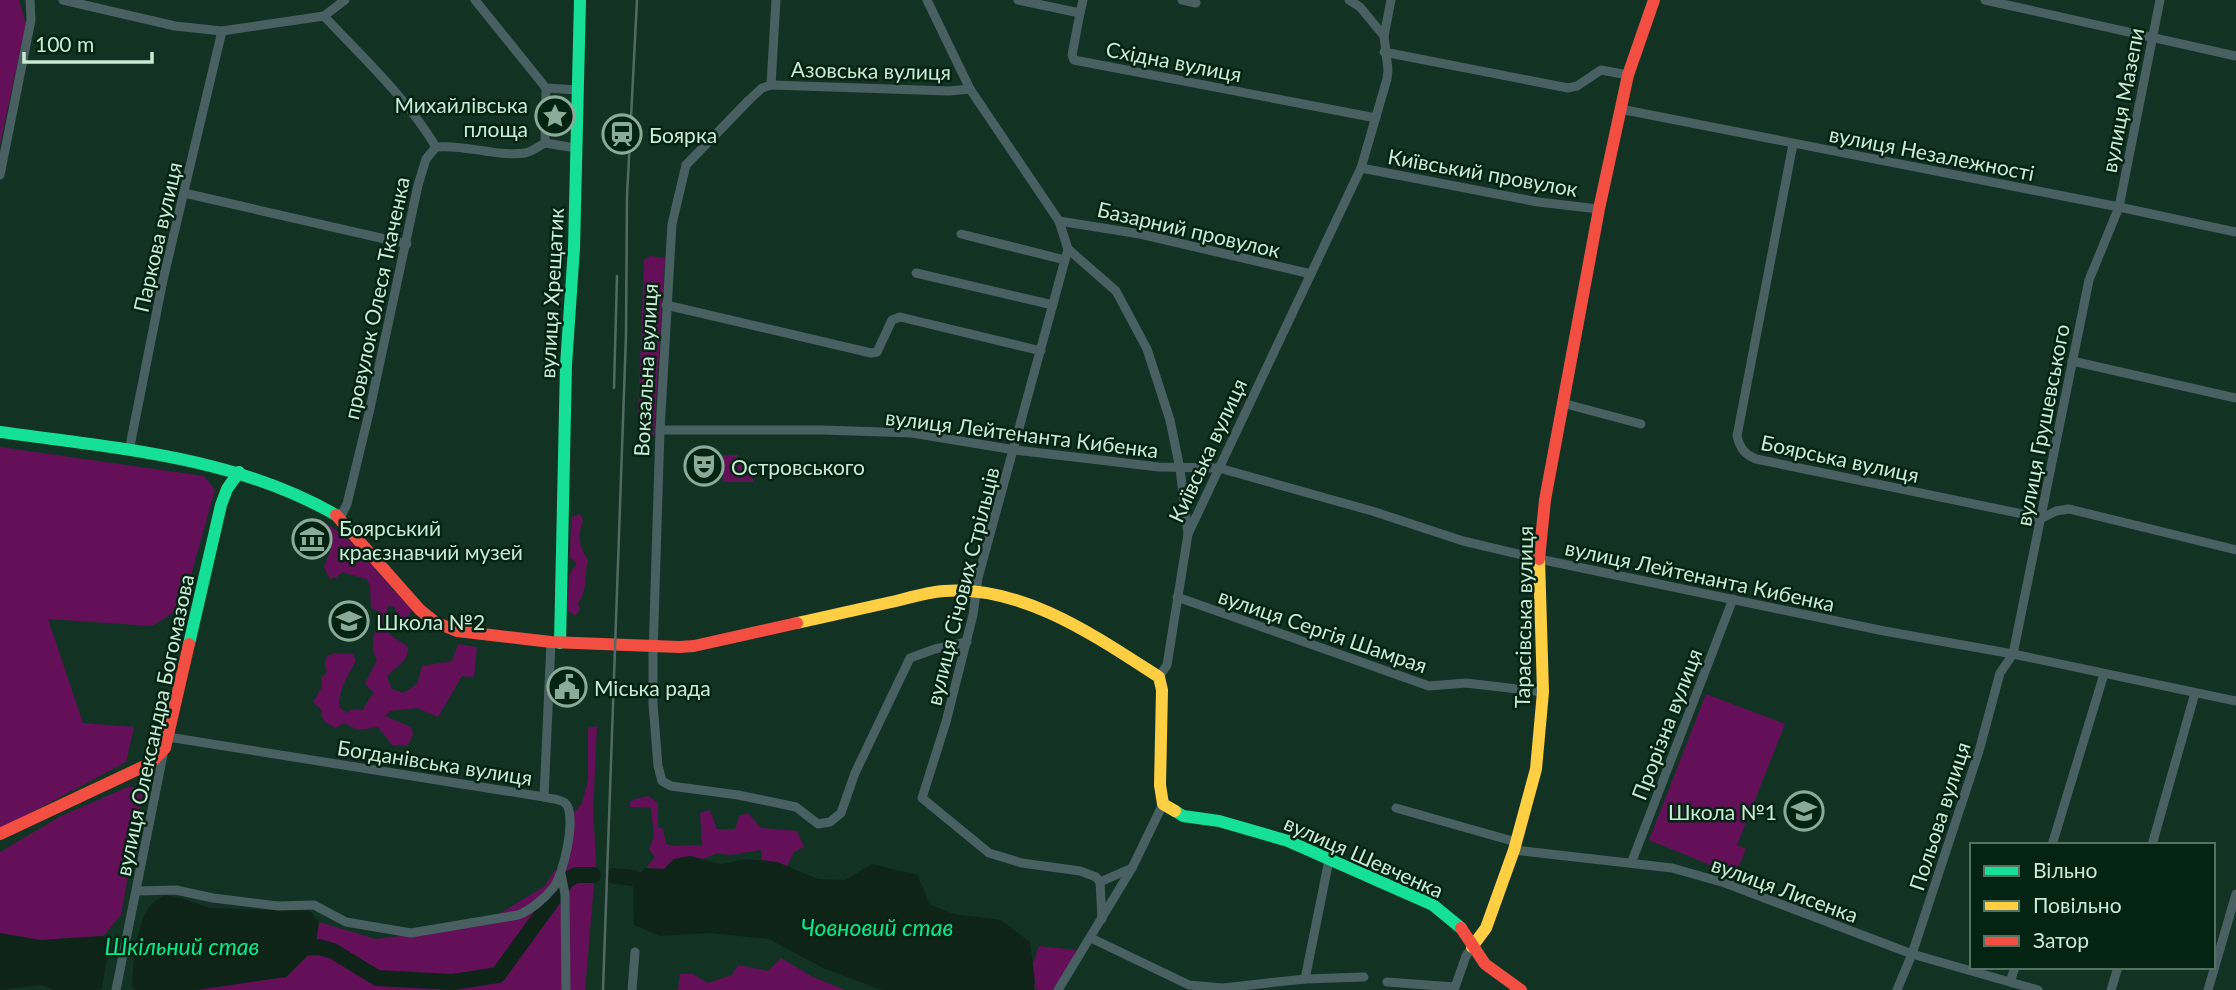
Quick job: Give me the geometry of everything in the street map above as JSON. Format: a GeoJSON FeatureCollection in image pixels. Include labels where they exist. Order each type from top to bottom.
{"type":"FeatureCollection","features":[{"type":"Feature","properties":{"kind":"street"},"geometry":{"type":"LineString","coordinates":[[0,175],[32,20],[32,0]]}},
{"type":"Feature","properties":{"kind":"street"},"geometry":{"type":"LineString","coordinates":[[63,0],[175,26],[222,31],[324,16],[345,0]]}},
{"type":"Feature","properties":{"kind":"street"},"geometry":{"type":"LineString","coordinates":[[475,0],[546,88],[545,143]]}},
{"type":"Feature","properties":{"kind":"street","name":"вулиця Хрещатик"},"geometry":{"type":"LineString","coordinates":[[555,643],[566,365],[574,248],[580,0]]}},
{"type":"Feature","properties":{"kind":"street"},"geometry":{"type":"LineString","coordinates":[[771,85],[776,0]]}},
{"type":"Feature","properties":{"kind":"street"},"geometry":{"type":"LineString","coordinates":[[927,0],[970,89],[1059,221],[1068,248],[1116,291],[1133,319],[1147,349],[1170,420],[1180,468],[1188,534]]}},
{"type":"Feature","properties":{"kind":"street"},"geometry":{"type":"LineString","coordinates":[[1018,0],[1080,13],[1083,0]]}},
{"type":"Feature","properties":{"kind":"street"},"geometry":{"type":"LineString","coordinates":[[1182,0],[1196,3]]}},
{"type":"Feature","properties":{"kind":"street"},"geometry":{"type":"LineString","coordinates":[[1349,0],[1360,7],[1384,36]]}},
{"type":"Feature","properties":{"kind":"street","name":"Київська вулиця"},"geometry":{"type":"LineString","coordinates":[[1163,804],[1160,785],[1162,690],[1159,677],[1167,665],[1188,534],[1361,168],[1387,79],[1384,36],[1391,0]]}},
{"type":"Feature","properties":{"kind":"street","name":"Тарасівська вулиця"},"geometry":{"type":"LineString","coordinates":[[1454,988],[1472,947],[1486,928],[1515,846],[1536,769],[1543,692],[1539,559],[1545,500],[1620,109],[1628,75],[1654,0]]}},
{"type":"Feature","properties":{"kind":"street"},"geometry":{"type":"LineString","coordinates":[[1985,0],[2007,2],[2236,56]]}},
{"type":"Feature","properties":{"kind":"street","name":"вулиця Мазепи"},"geometry":{"type":"LineString","coordinates":[[2119,206],[2160,0]]}},
{"type":"Feature","properties":{"kind":"street","name":"Східна вулиця"},"geometry":{"type":"LineString","coordinates":[[1080,13],[1072,55],[1074,60],[1376,118]]}},
{"type":"Feature","properties":{"kind":"street"},"geometry":{"type":"LineString","coordinates":[[324,16],[414,113],[436,147],[449,146],[501,153],[528,153],[545,143],[576,148]]}},
{"type":"Feature","properties":{"kind":"street","name":"Паркова вулиця"},"geometry":{"type":"LineString","coordinates":[[129,451],[163,280],[222,31]]}},
{"type":"Feature","properties":{"kind":"street"},"geometry":{"type":"LineString","coordinates":[[1384,52],[1568,88],[1577,86],[1601,70],[1628,75]]}},
{"type":"Feature","properties":{"kind":"street","name":"Азовська вулиця"},"geometry":{"type":"LineString","coordinates":[[771,85],[949,91],[970,89]]}},
{"type":"Feature","properties":{"kind":"street","name":"Вокзальна вулиця"},"geometry":{"type":"LineString","coordinates":[[771,85],[762,88],[749,100],[686,165],[672,224],[660,430],[654,646],[653,704],[658,766],[662,780],[671,786],[738,794],[796,807],[818,824],[830,822],[841,813],[855,773],[910,658],[967,642]]}},
{"type":"Feature","properties":{"kind":"street"},"geometry":{"type":"LineString","coordinates":[[546,88],[578,90]]}},
{"type":"Feature","properties":{"kind":"street","name":"вулиця Незалежності"},"geometry":{"type":"LineString","coordinates":[[1620,109],[2119,206],[2236,232]]}},
{"type":"Feature","properties":{"kind":"street","name":"Боярська вулиця"},"geometry":{"type":"LineString","coordinates":[[1793,144],[1737,436],[1739,446],[1746,455],[2042,518],[2056,511],[2069,509],[2236,550]]}},
{"type":"Feature","properties":{"kind":"street","name":"провулок Олеся Ткаченка"},"geometry":{"type":"LineString","coordinates":[[340,518],[350,491],[418,185],[426,159],[436,147]]}},
{"type":"Feature","properties":{"kind":"street","name":"Київський провулок"},"geometry":{"type":"LineString","coordinates":[[1361,168],[1538,202],[1599,209]]}},
{"type":"Feature","properties":{"kind":"street"},"geometry":{"type":"LineString","coordinates":[[184,193],[407,244]]}},
{"type":"Feature","properties":{"kind":"street","name":"вулиця Грушевського"},"geometry":{"type":"LineString","coordinates":[[2013,654],[2089,280],[2119,206]]}},
{"type":"Feature","properties":{"kind":"street","name":"Базарний провулок"},"geometry":{"type":"LineString","coordinates":[[1059,221],[1140,234],[1311,274]]}},
{"type":"Feature","properties":{"kind":"street"},"geometry":{"type":"LineString","coordinates":[[961,234],[1065,260]]}},
{"type":"Feature","properties":{"kind":"street","name":"вулиця Січових Стрільців"},"geometry":{"type":"LineString","coordinates":[[1068,248],[976,589],[974,615],[946,722],[922,798],[989,853],[1022,863],[1080,871],[1096,877],[1100,882]]}},
{"type":"Feature","properties":{"kind":"street"},"geometry":{"type":"LineString","coordinates":[[916,274],[1053,305]]}},
{"type":"Feature","properties":{"kind":"street"},"geometry":{"type":"LineString","coordinates":[[666,305],[871,353],[877,352],[892,320],[900,317],[1041,351]]}},
{"type":"Feature","properties":{"kind":"street"},"geometry":{"type":"LineString","coordinates":[[2072,361],[2236,398]]}},
{"type":"Feature","properties":{"kind":"street"},"geometry":{"type":"LineString","coordinates":[[1562,403],[1641,424]]}},
{"type":"Feature","properties":{"kind":"street","name":"вулиця Лейтенанта Кибенка"},"geometry":{"type":"LineString","coordinates":[[660,430],[912,433],[1015,450],[1180,468],[1219,468],[1371,511],[1464,541],[1539,559],[2236,701]]}},
{"type":"Feature","properties":{"kind":"street"},"geometry":{"type":"LineString","coordinates":[[0,432],[169,456],[239,471],[340,518],[421,610],[435,622],[457,631],[555,643],[694,646],[941,590],[976,589],[1011,597],[1044,611],[1118,651],[1159,677]]}},
{"type":"Feature","properties":{"kind":"street","name":"вулиця Олександра Богомазова"},"geometry":{"type":"LineString","coordinates":[[116,990],[166,743],[221,505],[227,489],[239,471]]}},
{"type":"Feature","properties":{"kind":"street","name":"вулиця Сергія Шамрая"},"geometry":{"type":"LineString","coordinates":[[1177,597],[1429,686],[1466,683],[1543,692]]}},
{"type":"Feature","properties":{"kind":"street","name":"Прорізна вулиця"},"geometry":{"type":"LineString","coordinates":[[1632,861],[1733,599]]}},
{"type":"Feature","properties":{"kind":"street","name":"Богданівська вулиця"},"geometry":{"type":"LineString","coordinates":[[166,743],[544,797],[555,643]]}},
{"type":"Feature","properties":{"kind":"street","name":"Польова вулиця"},"geometry":{"type":"LineString","coordinates":[[1897,990],[1912,954],[1979,751],[2000,673],[2013,654]]}},
{"type":"Feature","properties":{"kind":"street"},"geometry":{"type":"LineString","coordinates":[[2053,843],[2104,674]]}},
{"type":"Feature","properties":{"kind":"street"},"geometry":{"type":"LineString","coordinates":[[2153,843],[2195,692]]}},
{"type":"Feature","properties":{"kind":"street"},"geometry":{"type":"LineString","coordinates":[[0,834],[133,773],[151,763],[166,743]]}},
{"type":"Feature","properties":{"kind":"street"},"geometry":{"type":"LineString","coordinates":[[137,891],[176,890],[213,898],[278,906],[314,905],[346,922],[411,933],[458,927],[526,912],[555,887],[561,877],[571,823],[565,802],[544,797]]}},
{"type":"Feature","properties":{"kind":"street"},"geometry":{"type":"LineString","coordinates":[[1058,990],[1132,868],[1163,804]]}},
{"type":"Feature","properties":{"kind":"street","name":"вулиця Шевченка"},"geometry":{"type":"LineString","coordinates":[[1163,804],[1183,816],[1219,821],[1288,841],[1433,905],[1456,921],[1485,964],[1521,990]]}},
{"type":"Feature","properties":{"kind":"street","name":"вулиця Лисенка"},"geometry":{"type":"LineString","coordinates":[[1396,808],[1515,846],[1672,867],[1725,883],[1912,954],[2038,990]]}},
{"type":"Feature","properties":{"kind":"street"},"geometry":{"type":"LineString","coordinates":[[1305,979],[1329,860]]}},
{"type":"Feature","properties":{"kind":"street"},"geometry":{"type":"LineString","coordinates":[[1102,919],[1100,882],[1132,868]]}},
{"type":"Feature","properties":{"kind":"street"},"geometry":{"type":"LineString","coordinates":[[561,877],[565,894],[566,990]]}},
{"type":"Feature","properties":{"kind":"street"},"geometry":{"type":"LineString","coordinates":[[2215,966],[2236,894]]}},
{"type":"Feature","properties":{"kind":"street"},"geometry":{"type":"LineString","coordinates":[[1091,938],[1189,985],[1223,988],[1305,979],[1364,977]]}},
{"type":"Feature","properties":{"kind":"street"},"geometry":{"type":"LineString","coordinates":[[632,990],[635,952]]}},
{"type":"Feature","properties":{"kind":"street"},"geometry":{"type":"LineString","coordinates":[[2010,982],[2014,969]]}},
{"type":"Feature","properties":{"kind":"street"},"geometry":{"type":"LineString","coordinates":[[2111,990],[2117,969]]}},
{"type":"Feature","properties":{"kind":"street"},"geometry":{"type":"LineString","coordinates":[[2208,990],[2214,969]]}},
{"type":"Feature","properties":{"kind":"street"},"geometry":{"type":"LineString","coordinates":[[1387,982],[1454,988]]}},
{"type":"Feature","properties":{"kind":"shaded area"},"geometry":{"type":"Polygon","coordinates":[[[0,0],[19,0],[26,24],[0,144],[0,0]]]}},
{"type":"Feature","properties":{"kind":"shaded area"},"geometry":{"type":"Polygon","coordinates":[[[650,256],[665,258],[654,436],[644,436],[638,419],[644,260],[650,256]]]}},
{"type":"Feature","properties":{"kind":"shaded area"},"geometry":{"type":"Polygon","coordinates":[[[0,447],[204,476],[215,490],[182,607],[152,626],[48,619],[83,723],[134,727],[126,762],[0,829],[0,447]]]}},
{"type":"Feature","properties":{"kind":"shaded area"},"geometry":{"type":"Polygon","coordinates":[[[723,455],[738,455],[738,463],[753,463],[753,482],[723,482],[723,455]]]}},
{"type":"Feature","properties":{"kind":"shaded area"},"geometry":{"type":"Polygon","coordinates":[[[580,514],[583,521],[580,541],[588,560],[585,588],[578,603],[580,610],[575,616],[567,610],[569,575],[577,563],[570,558],[571,517],[580,514]]]}},
{"type":"Feature","properties":{"kind":"shaded area"},"geometry":{"type":"Polygon","coordinates":[[[312,518],[326,524],[353,544],[412,609],[407,619],[396,615],[395,608],[389,605],[387,610],[390,619],[389,634],[408,647],[406,657],[387,677],[392,689],[403,693],[417,684],[422,666],[452,661],[458,644],[477,647],[474,677],[462,676],[438,717],[417,708],[390,711],[385,716],[411,727],[413,735],[407,746],[392,745],[378,727],[358,730],[344,723],[336,728],[325,722],[321,715],[322,710],[313,702],[322,687],[321,678],[327,672],[327,656],[335,653],[353,654],[356,661],[342,688],[339,707],[347,713],[352,709],[363,710],[374,694],[365,683],[377,660],[373,639],[381,618],[378,611],[371,608],[370,585],[366,579],[342,572],[330,579],[324,567],[331,549],[321,539],[312,518]]]}},
{"type":"Feature","properties":{"kind":"shaded area"},"geometry":{"type":"Polygon","coordinates":[[[1706,694],[1785,724],[1737,845],[1746,849],[1735,875],[1649,840],[1706,694]]]}},
{"type":"Feature","properties":{"kind":"shaded area"},"geometry":{"type":"Polygon","coordinates":[[[597,726],[593,812],[596,859],[585,990],[196,990],[286,977],[315,948],[319,922],[376,939],[494,924],[494,917],[545,886],[554,871],[566,868],[574,813],[582,803],[588,780],[588,728],[597,726]]]}},
{"type":"Feature","properties":{"kind":"shaded area"},"geometry":{"type":"Polygon","coordinates":[[[130,786],[143,792],[121,915],[103,936],[40,940],[0,933],[0,852],[61,816],[130,786]]]}},
{"type":"Feature","properties":{"kind":"shaded area"},"geometry":{"type":"Polygon","coordinates":[[[648,796],[658,803],[658,827],[663,829],[666,844],[702,845],[700,813],[710,810],[717,829],[735,829],[739,816],[748,813],[761,828],[797,831],[804,847],[794,852],[787,866],[762,860],[761,850],[730,855],[717,853],[703,859],[690,856],[674,859],[664,869],[646,868],[655,857],[649,849],[654,837],[651,808],[630,807],[630,802],[648,796]]]}},
{"type":"Feature","properties":{"kind":"shaded area"},"geometry":{"type":"Polygon","coordinates":[[[1039,946],[1077,950],[1053,990],[1038,990],[1027,981],[1039,946]]]}},
{"type":"Feature","properties":{"kind":"shaded area"},"geometry":{"type":"Polygon","coordinates":[[[781,958],[813,977],[845,990],[678,990],[680,974],[693,974],[708,983],[732,975],[738,965],[768,971],[781,958]]]}},
{"type":"Feature","properties":{"kind":"water","name":"Човновий став"},"geometry":{"type":"Polygon","coordinates":[[[690,856],[721,864],[746,859],[777,862],[818,879],[845,880],[872,864],[918,875],[929,904],[954,914],[1001,920],[1030,942],[1034,990],[882,990],[823,968],[769,939],[710,933],[660,936],[634,925],[633,878],[646,868],[664,869],[674,859],[690,856]]]}},
{"type":"Feature","properties":{"kind":"water","name":"Шкільний став"},"geometry":{"type":"Polygon","coordinates":[[[165,895],[209,908],[310,911],[319,922],[315,948],[286,977],[196,990],[136,990],[132,986],[133,967],[142,921],[152,904],[165,895]]]}},
{"type":"Feature","properties":{"kind":"water"},"geometry":{"type":"Polygon","coordinates":[[[0,933],[40,940],[103,936],[110,943],[102,988],[52,990],[42,985],[0,990],[0,933]]]}},
{"type":"Feature","properties":{"kind":"waterway"},"geometry":{"type":"LineString","coordinates":[[296,948],[319,947],[333,951],[377,978],[453,982],[498,975],[567,880],[576,875],[593,875]]}},
{"type":"Feature","properties":{"kind":"waterway"},"geometry":{"type":"LineString","coordinates":[[613,876],[633,878],[651,887]]}},
{"type":"Feature","properties":{"kind":"railway"},"geometry":{"type":"LineString","coordinates":[[603,990],[626,335],[627,196],[637,0]]}},
{"type":"Feature","properties":{"kind":"railway"},"geometry":{"type":"LineString","coordinates":[[614,388],[617,276]]}},
{"type":"Feature","properties":{"kind":"traffic: fast"},"geometry":{"type":"LineString","coordinates":[[560,643],[566,365],[574,248],[580,0]]}},
{"type":"Feature","properties":{"kind":"traffic: fast"},"geometry":{"type":"LineString","coordinates":[[0,432],[130,450],[215,467],[297,495],[336,515]]}},
{"type":"Feature","properties":{"kind":"traffic: fast"},"geometry":{"type":"LineString","coordinates":[[189,644],[221,505],[227,489],[239,472]]}},
{"type":"Feature","properties":{"kind":"traffic: fast"},"geometry":{"type":"LineString","coordinates":[[1175,811],[1183,816],[1219,821],[1288,841],[1433,905],[1461,928]]}},
{"type":"Feature","properties":{"kind":"traffic: slow"},"geometry":{"type":"LineString","coordinates":[[1472,947],[1486,928],[1514,850],[1536,769],[1543,692],[1539,559]]}},
{"type":"Feature","properties":{"kind":"traffic: slow"},"geometry":{"type":"LineString","coordinates":[[797,623],[944,591],[973,591],[1002,596],[1057,616],[1110,645],[1159,677],[1162,690],[1160,785],[1163,804],[1175,811]]}},
{"type":"Feature","properties":{"kind":"traffic: jam"},"geometry":{"type":"LineString","coordinates":[[1539,559],[1545,500],[1599,209],[1628,75],[1654,0]]}},
{"type":"Feature","properties":{"kind":"traffic: jam"},"geometry":{"type":"LineString","coordinates":[[336,515],[420,610],[435,622],[457,631],[551,642],[679,647],[797,623]]}},
{"type":"Feature","properties":{"kind":"traffic: jam"},"geometry":{"type":"LineString","coordinates":[[0,834],[151,763],[165,748],[189,644]]}},
{"type":"Feature","properties":{"kind":"traffic: jam"},"geometry":{"type":"LineString","coordinates":[[1461,928],[1485,964],[1521,990]]}},
{"type":"Feature","properties":{"kind":"place","name":"Михайлівська площа"},"geometry":{"type":"Point","coordinates":[555,116]}},
{"type":"Feature","properties":{"kind":"place","name":"Боярка"},"geometry":{"type":"Point","coordinates":[622,134]}},
{"type":"Feature","properties":{"kind":"place","name":"Островського"},"geometry":{"type":"Point","coordinates":[704,466]}},
{"type":"Feature","properties":{"kind":"place","name":"Боярський краєзнавчий музей"},"geometry":{"type":"Point","coordinates":[312,539]}},
{"type":"Feature","properties":{"kind":"place","name":"Школа №2"},"geometry":{"type":"Point","coordinates":[349,621]}},
{"type":"Feature","properties":{"kind":"place","name":"Міська рада"},"geometry":{"type":"Point","coordinates":[567,687]}},
{"type":"Feature","properties":{"kind":"place","name":"Школа №1"},"geometry":{"type":"Point","coordinates":[1804,811]}}]}
